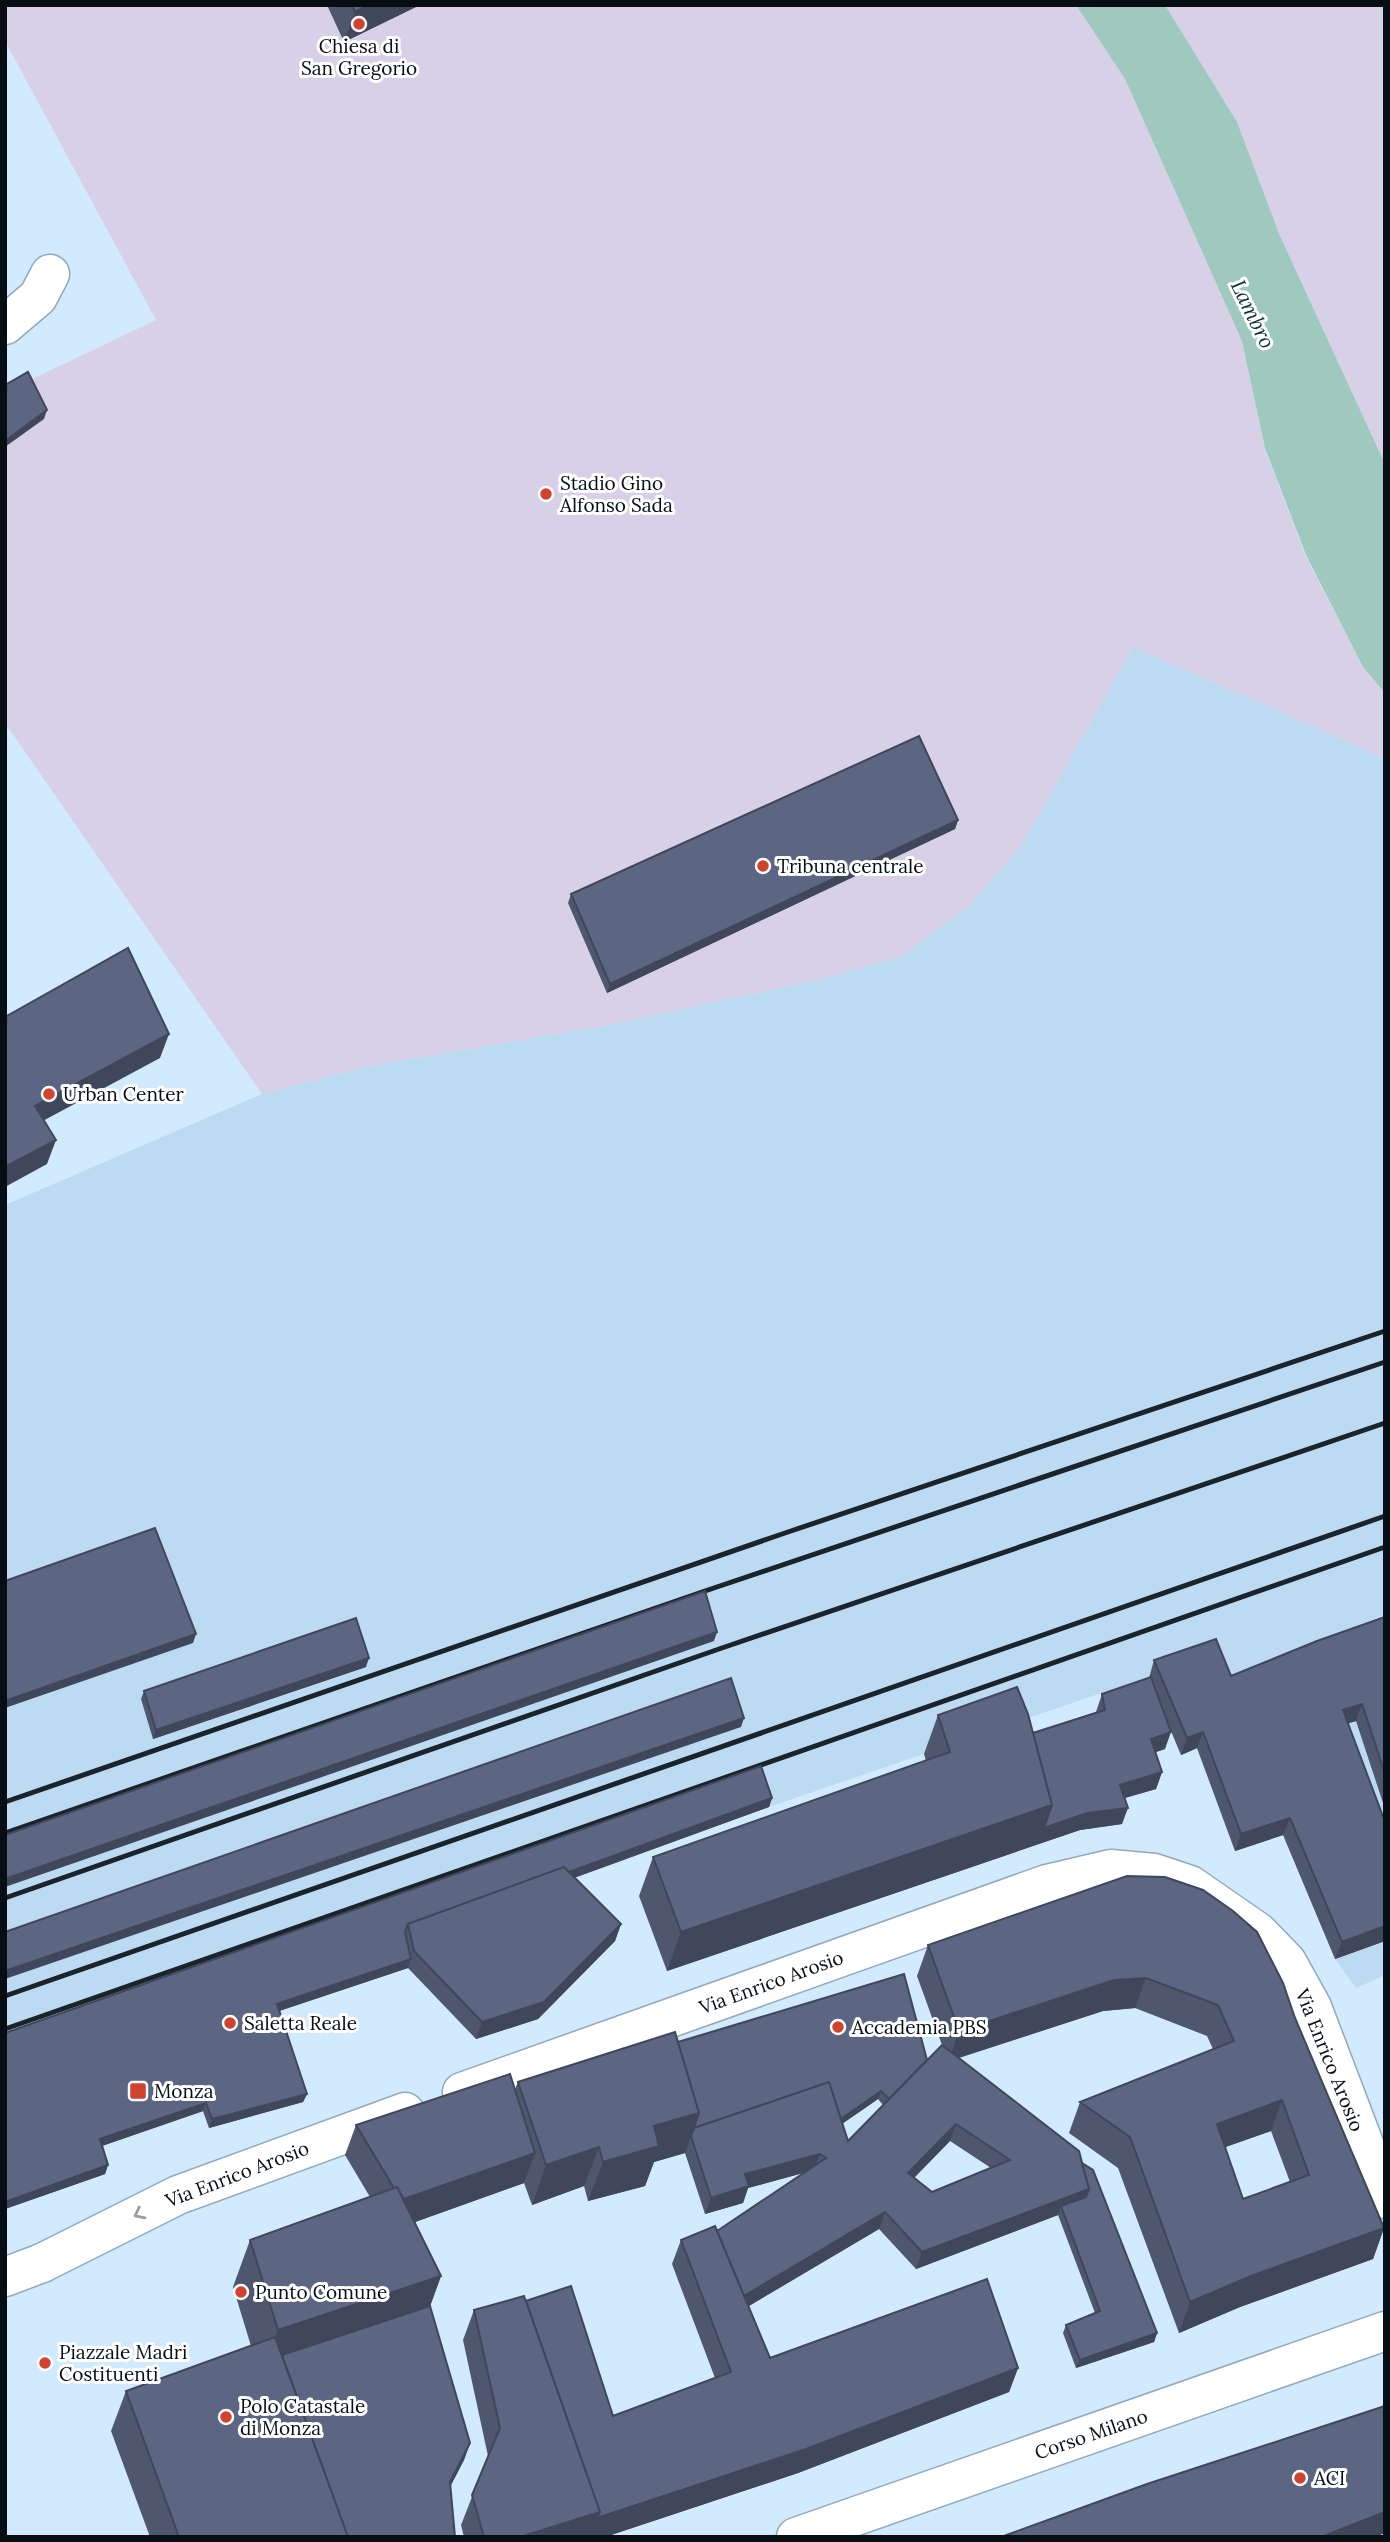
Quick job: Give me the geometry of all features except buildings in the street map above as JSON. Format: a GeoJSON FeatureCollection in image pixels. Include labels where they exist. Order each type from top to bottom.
{"type":"FeatureCollection","features":[{"type":"Feature","properties":{"kind":"street"},"geometry":{"type":"LineString","coordinates":[[5,325],[38,297],[50,274]]}},
{"type":"Feature","properties":{"kind":"street","name":"Via Enrico Arosio"},"geometry":{"type":"LineString","coordinates":[[5,2277],[42,2263],[178,2195],[1047,1884],[1111,1869],[1154,1873],[1190,1885],[1258,1932],[1287,1962],[1312,2007],[1385,2199]]}},
{"type":"Feature","properties":{"kind":"street","name":"Corso Milano"},"geometry":{"type":"LineString","coordinates":[[796,2537],[1385,2331]]}},
{"type":"Feature","properties":{"kind":"shaded area","name":"Stadio Gino Alfonso Sada"},"geometry":{"type":"Polygon","coordinates":[[[5,5],[1076,5],[1125,79],[1242,341],[1265,449],[1305,555],[1363,667],[1385,693],[1385,758],[1133,647],[1022,845],[969,906],[902,956],[821,979],[609,1025],[367,1066],[262,1094],[5,723],[5,392],[156,320],[5,41],[5,5]]]}},
{"type":"Feature","properties":{"kind":"shaded area"},"geometry":{"type":"Polygon","coordinates":[[[1165,5],[1385,5],[1385,464],[1280,236],[1237,122],[1165,5]]]}},
{"type":"Feature","properties":{"kind":"shaded area"},"geometry":{"type":"Polygon","coordinates":[[[1133,647],[1385,758],[1385,1975],[1356,1988],[1335,1959],[1284,1835],[1235,1851],[1197,1749],[1181,1755],[1148,1677],[769,1807],[402,1941],[408,1968],[274,2013],[209,2128],[203,2112],[97,2147],[105,2174],[5,2209],[5,1205],[262,1094],[367,1066],[609,1025],[821,979],[1022,845],[1133,647]]]}},
{"type":"Feature","properties":{"kind":"water","name":"Lambro"},"geometry":{"type":"Polygon","coordinates":[[[1076,5],[1165,5],[1237,122],[1280,236],[1385,464],[1385,693],[1363,667],[1306,555],[1265,448],[1242,341],[1125,79],[1076,5]]]}},
{"type":"Feature","properties":{"kind":"railway"},"geometry":{"type":"LineString","coordinates":[[5,1802],[785,1533],[1385,1331]]}},
{"type":"Feature","properties":{"kind":"railway"},"geometry":{"type":"LineString","coordinates":[[5,1833],[702,1592],[1385,1362]]}},
{"type":"Feature","properties":{"kind":"railway"},"geometry":{"type":"LineString","coordinates":[[5,1898],[719,1649],[1385,1423]]}},
{"type":"Feature","properties":{"kind":"railway"},"geometry":{"type":"LineString","coordinates":[[5,1996],[1385,1516]]}},
{"type":"Feature","properties":{"kind":"railway"},"geometry":{"type":"LineString","coordinates":[[5,2029],[1385,1547]]}},
{"type":"Feature","properties":{"kind":"place","name":"Chiesa di San Gregorio"},"geometry":{"type":"Point","coordinates":[359,24]}},
{"type":"Feature","properties":{"kind":"place","name":"Stadio Gino Alfonso Sada"},"geometry":{"type":"Point","coordinates":[546,494]}},
{"type":"Feature","properties":{"kind":"place","name":"Tribuna centrale"},"geometry":{"type":"Point","coordinates":[763,866]}},
{"type":"Feature","properties":{"kind":"place","name":"Urban Center"},"geometry":{"type":"Point","coordinates":[49,1094]}},
{"type":"Feature","properties":{"kind":"place","name":"Saletta Reale"},"geometry":{"type":"Point","coordinates":[230,2023]}},
{"type":"Feature","properties":{"kind":"place","name":"Accademia PBS"},"geometry":{"type":"Point","coordinates":[838,2027]}},
{"type":"Feature","properties":{"kind":"place","name":"Monza"},"geometry":{"type":"Point","coordinates":[138,2091]}},
{"type":"Feature","properties":{"kind":"place","name":"Punto Comune"},"geometry":{"type":"Point","coordinates":[241,2292]}},
{"type":"Feature","properties":{"kind":"place","name":"Piazzale Madri Costituenti"},"geometry":{"type":"Point","coordinates":[45,2363]}},
{"type":"Feature","properties":{"kind":"place","name":"Polo Catastale di Monza"},"geometry":{"type":"Point","coordinates":[226,2417]}},
{"type":"Feature","properties":{"kind":"place","name":"ACI"},"geometry":{"type":"Point","coordinates":[1300,2478]}}]}
